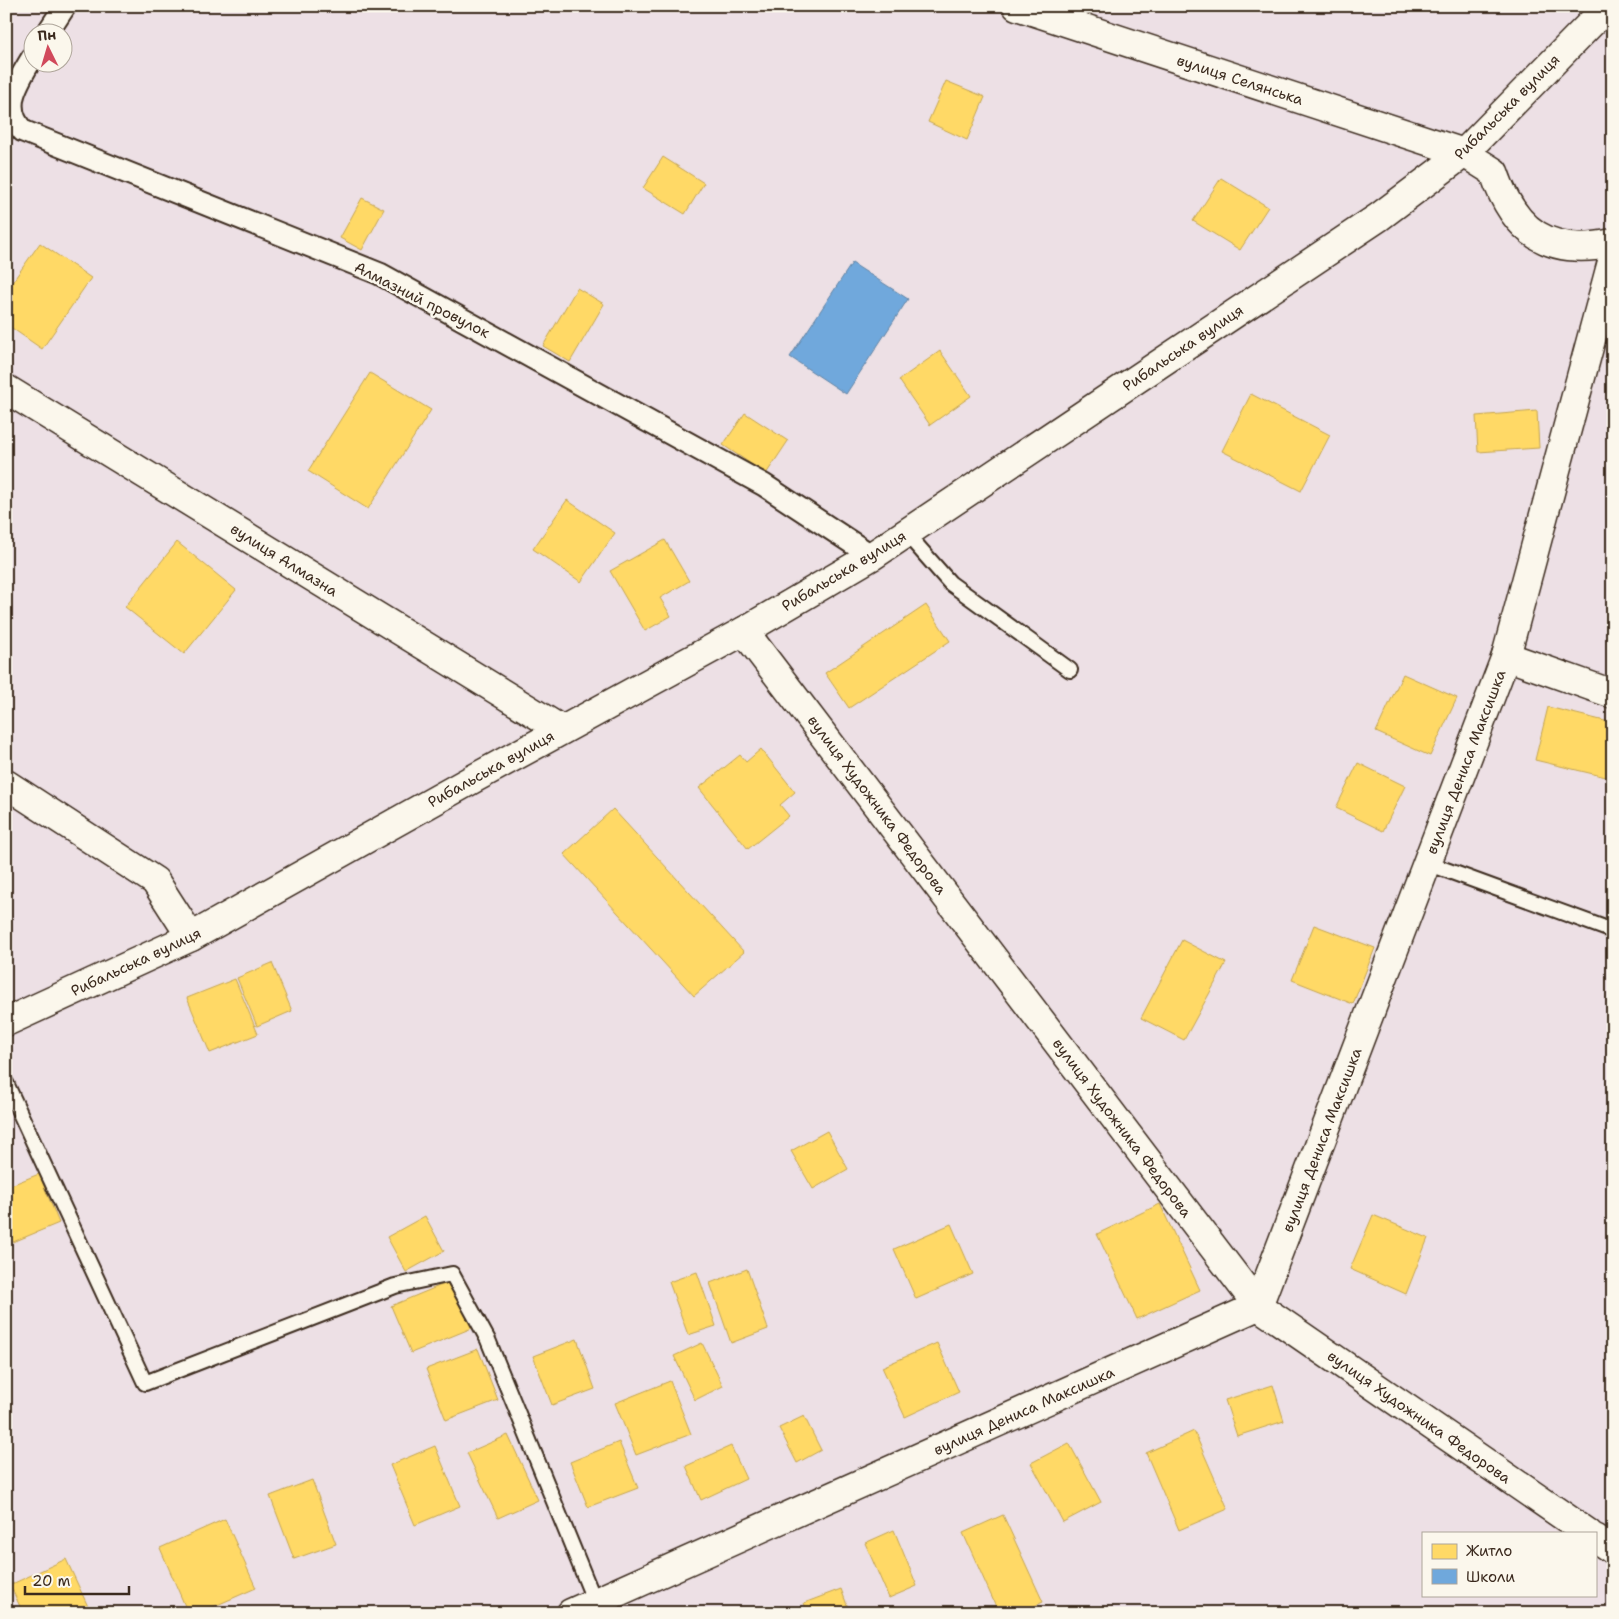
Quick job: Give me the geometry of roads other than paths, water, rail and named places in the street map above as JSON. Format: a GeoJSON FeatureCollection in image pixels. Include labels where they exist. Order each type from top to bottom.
{"type":"FeatureCollection","features":[{"type":"Feature","properties":{"kind":"street"},"geometry":{"type":"LineString","coordinates":[[55,22],[65,6]]}},
{"type":"Feature","properties":{"kind":"street","name":"вулиця Селянська"},"geometry":{"type":"LineString","coordinates":[[1017,6],[1464,154],[1494,172],[1503,197],[1518,220],[1539,236],[1564,246],[1590,248],[1613,243]]}},
{"type":"Feature","properties":{"kind":"street","name":"Рибальська вулиця"},"geometry":{"type":"LineString","coordinates":[[6,1022],[191,937],[744,631],[872,556],[1379,217],[1464,154],[1608,6]]}},
{"type":"Feature","properties":{"kind":"street","name":"Алмазний провулок"},"geometry":{"type":"LineString","coordinates":[[23,72],[8,100],[12,118],[24,130],[380,274],[764,485],[872,556]]}},
{"type":"Feature","properties":{"kind":"street","name":"вулиця Дениса Максишка"},"geometry":{"type":"LineString","coordinates":[[583,1607],[1258,1306],[1506,656],[1613,258]]}},
{"type":"Feature","properties":{"kind":"street","name":"вулиця Алмазна"},"geometry":{"type":"LineString","coordinates":[[6,389],[562,730]]}},
{"type":"Feature","properties":{"kind":"street","name":"вулиця Художника Федорова"},"geometry":{"type":"LineString","coordinates":[[744,631],[1258,1306],[1587,1532]]}},
{"type":"Feature","properties":{"kind":"street"},"geometry":{"type":"LineString","coordinates":[[1506,656],[1613,694]]}},
{"type":"Feature","properties":{"kind":"street"},"geometry":{"type":"LineString","coordinates":[[6,784],[155,881],[191,937]]}},
{"type":"Feature","properties":{"kind":"street"},"geometry":{"type":"LineString","coordinates":[[1596,1539],[1613,1550]]}},
{"type":"Feature","properties":{"kind":"lane"},"geometry":{"type":"LineString","coordinates":[[906,533],[950,583],[1070,670]]}},
{"type":"Feature","properties":{"kind":"lane"},"geometry":{"type":"LineString","coordinates":[[1427,863],[1613,931]]}},
{"type":"Feature","properties":{"kind":"lane"},"geometry":{"type":"LineString","coordinates":[[6,1082],[146,1383],[395,1286],[452,1274],[488,1340],[583,1607]]}}]}
